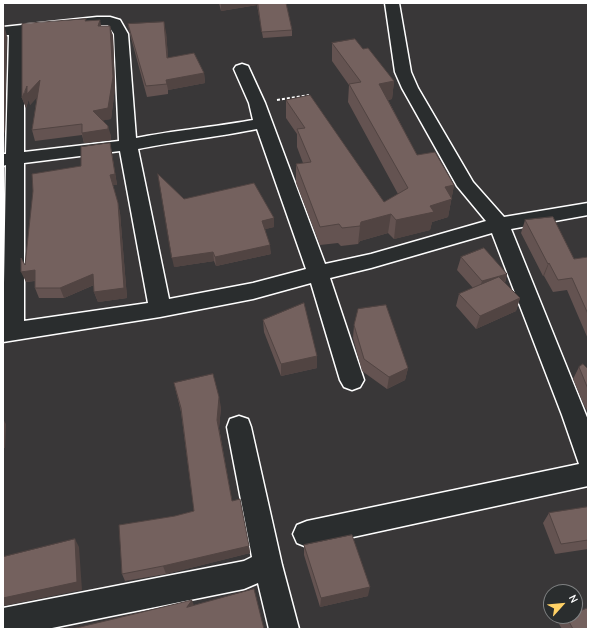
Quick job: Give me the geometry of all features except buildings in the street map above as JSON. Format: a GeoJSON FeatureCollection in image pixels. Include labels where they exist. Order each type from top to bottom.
{"type":"FeatureCollection","features":[{"type":"Feature","properties":{"kind":"street"},"geometry":{"type":"LineString","coordinates":[[392,3],[403,72],[410,88],[466,186],[499,224],[571,408],[588,457]]}},
{"type":"Feature","properties":{"kind":"street"},"geometry":{"type":"LineString","coordinates":[[160,309],[128,145],[121,34],[117,24],[112,21],[97,21],[10,30],[8,333],[160,309],[253,291],[318,273],[371,261],[499,224],[588,209]]}},
{"type":"Feature","properties":{"kind":"street"},"geometry":{"type":"LineString","coordinates":[[242,69],[257,103],[318,273],[352,380]]}},
{"type":"Feature","properties":{"kind":"street"},"geometry":{"type":"LineString","coordinates":[[10,159],[128,145],[174,136],[221,131],[263,123]]}},
{"type":"Feature","properties":{"kind":"street"},"geometry":{"type":"LineString","coordinates":[[239,427],[268,565],[284,629]]}},
{"type":"Feature","properties":{"kind":"street"},"geometry":{"type":"LineString","coordinates":[[307,534],[588,474]]}},
{"type":"Feature","properties":{"kind":"street"},"geometry":{"type":"LineString","coordinates":[[3,623],[244,575],[268,565]]}},
{"type":"Feature","properties":{"kind":"path"},"geometry":{"type":"LineString","coordinates":[[257,103],[309,95]]}}]}
